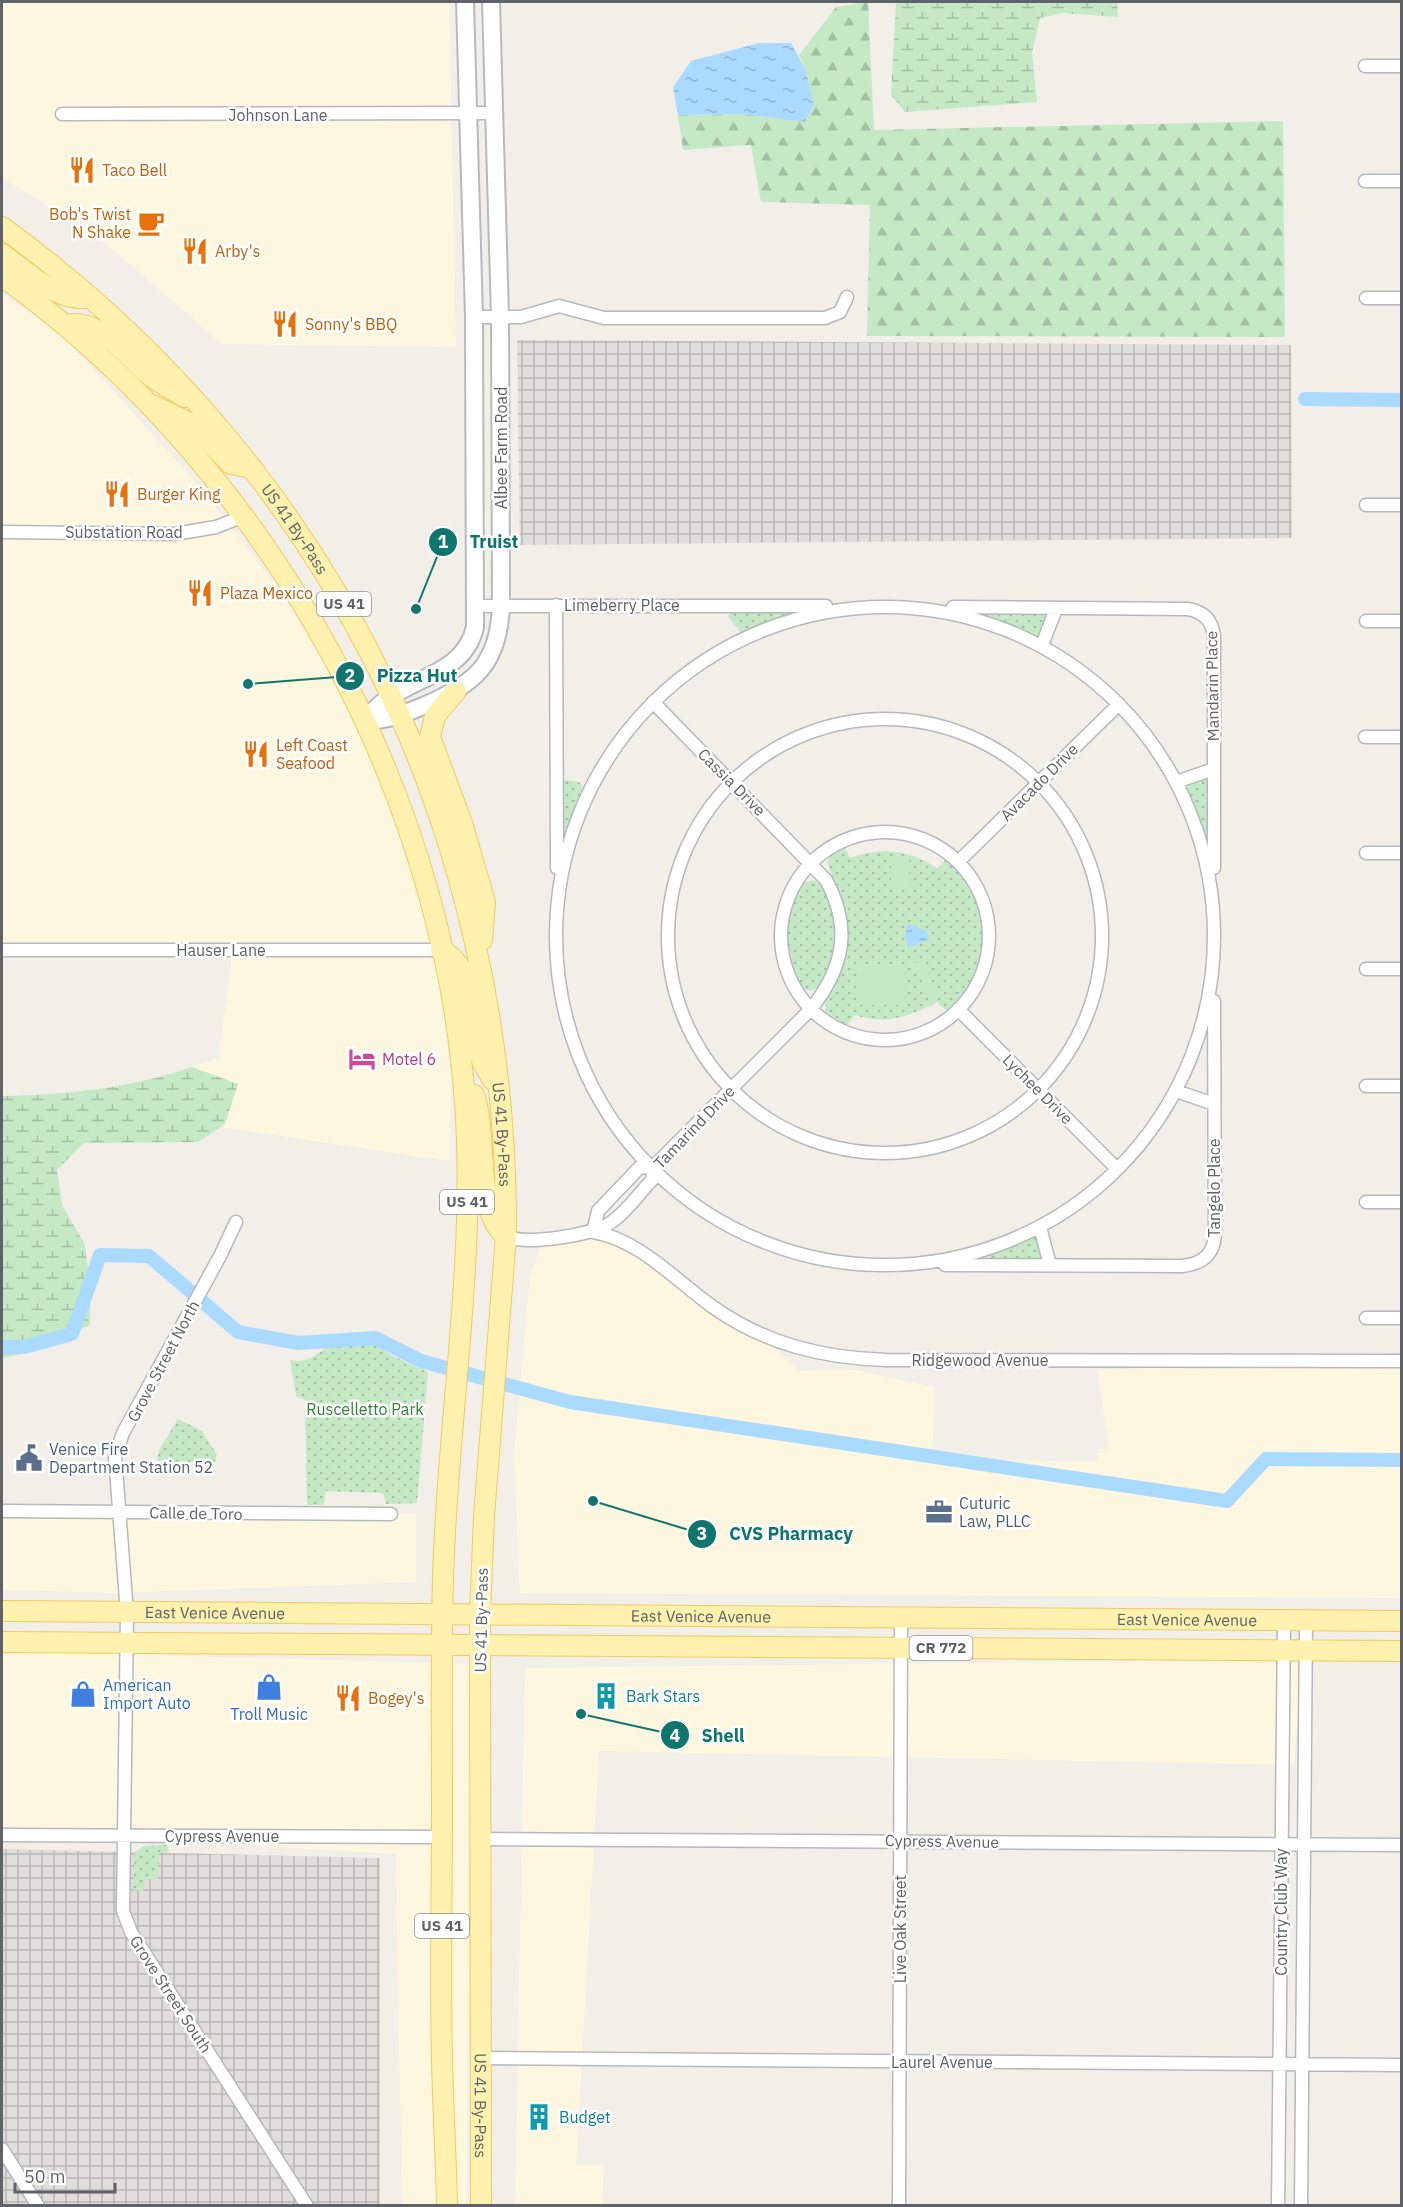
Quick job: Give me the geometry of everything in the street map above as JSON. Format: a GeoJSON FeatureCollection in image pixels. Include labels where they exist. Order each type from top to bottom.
{"type":"FeatureCollection","features":[{"type":"Feature","properties":{"kind":"main road","name":"Albee Farm Road"},"geometry":{"type":"LineString","coordinates":[[366,721],[378,704],[390,695],[447,667],[463,654],[474,631],[474,317],[465,2]]}},
{"type":"Feature","properties":{"kind":"main road","name":"Albee Farm Road"},"geometry":{"type":"LineString","coordinates":[[366,721],[400,716],[456,691],[479,673],[489,660],[498,636],[501,605],[500,317],[491,2]]}},
{"type":"Feature","properties":{"kind":"main road","name":"US 41 By-Pass"},"geometry":{"type":"LineString","coordinates":[[2,227],[90,297],[144,347],[204,410],[270,490],[344,604],[390,695],[443,821],[462,882],[480,961],[499,1090],[505,1170],[506,1236],[493,1393],[480,1614],[483,1839],[481,2205]]}},
{"type":"Feature","properties":{"kind":"main road"},"geometry":{"type":"LineString","coordinates":[[2,254],[59,293],[72,298],[90,297]]}},
{"type":"Feature","properties":{"kind":"main road","name":"US 41 By-Pass"},"geometry":{"type":"LineString","coordinates":[[2,276],[65,325],[144,401],[244,516],[320,632],[366,721],[406,822],[426,885],[441,950],[455,1013],[463,1074],[468,1168],[460,1330],[445,1526],[442,1646],[442,2058],[447,2205]]}},
{"type":"Feature","properties":{"kind":"main road"},"geometry":{"type":"LineString","coordinates":[[65,325],[78,324],[98,330],[148,374],[204,410]]}},
{"type":"Feature","properties":{"kind":"main road"},"geometry":{"type":"LineString","coordinates":[[144,401],[192,424],[231,464],[252,468]]}},
{"type":"Feature","properties":{"kind":"main road"},"geometry":{"type":"LineString","coordinates":[[475,452],[501,452]]}},
{"type":"Feature","properties":{"kind":"main road"},"geometry":{"type":"LineString","coordinates":[[456,691],[435,716],[430,737],[462,823],[485,902],[480,961]]}},
{"type":"Feature","properties":{"kind":"main road"},"geometry":{"type":"LineString","coordinates":[[441,950],[457,961],[464,975],[480,1053],[499,1090]]}},
{"type":"Feature","properties":{"kind":"main road"},"geometry":{"type":"LineString","coordinates":[[463,1074],[477,1105],[487,1208],[494,1224],[506,1236]]}},
{"type":"Feature","properties":{"kind":"main road","name":"East Venice Avenue"},"geometry":{"type":"LineString","coordinates":[[2,1611],[1401,1621]]}},
{"type":"Feature","properties":{"kind":"main road","name":"East Venice Avenue"},"geometry":{"type":"LineString","coordinates":[[2,1642],[1401,1651]]}},
{"type":"Feature","properties":{"kind":"street"},"geometry":{"type":"LineString","coordinates":[[1365,66],[1401,66]]}},
{"type":"Feature","properties":{"kind":"street","name":"Johnson Lane"},"geometry":{"type":"LineString","coordinates":[[62,114],[494,113]]}},
{"type":"Feature","properties":{"kind":"street"},"geometry":{"type":"LineString","coordinates":[[1365,181],[1401,181]]}},
{"type":"Feature","properties":{"kind":"street"},"geometry":{"type":"LineString","coordinates":[[474,317],[521,317],[559,306],[604,318],[825,318],[840,312],[847,297]]}},
{"type":"Feature","properties":{"kind":"street"},"geometry":{"type":"LineString","coordinates":[[1366,298],[1401,298]]}},
{"type":"Feature","properties":{"kind":"street"},"geometry":{"type":"LineString","coordinates":[[1366,505],[1401,505]]}},
{"type":"Feature","properties":{"kind":"street","name":"Substation Road"},"geometry":{"type":"LineString","coordinates":[[2,532],[176,534],[216,527],[244,516]]}},
{"type":"Feature","properties":{"kind":"street"},"geometry":{"type":"LineString","coordinates":[[475,606],[556,605]]}},
{"type":"Feature","properties":{"kind":"street","name":"Limeberry Place"},"geometry":{"type":"LineString","coordinates":[[556,897],[556,605],[872,606]]}},
{"type":"Feature","properties":{"kind":"street"},"geometry":{"type":"LineString","coordinates":[[872,606],[922,607],[975,618],[1042,645],[1089,677],[1119,704],[1149,740],[1176,782],[1203,846],[1214,900],[1214,966],[1202,1027],[1176,1091],[1145,1139],[1117,1169],[1079,1202],[1040,1227],[975,1252],[914,1264],[847,1263],[804,1255],[774,1246],[710,1215],[672,1187],[632,1147],[607,1113],[577,1053],[569,1029],[559,980],[556,897],[562,861],[585,800],[624,735],[652,702],[697,666],[754,635],[805,616],[872,606]]}},
{"type":"Feature","properties":{"kind":"street","name":"Mandarin Place"},"geometry":{"type":"LineString","coordinates":[[922,607],[1187,609],[1198,611],[1208,619],[1214,636],[1214,900]]}},
{"type":"Feature","properties":{"kind":"street"},"geometry":{"type":"LineString","coordinates":[[1042,645],[1056,609]]}},
{"type":"Feature","properties":{"kind":"street"},"geometry":{"type":"LineString","coordinates":[[1366,621],[1401,621]]}},
{"type":"Feature","properties":{"kind":"street","name":"Cassia Drive"},"geometry":{"type":"LineString","coordinates":[[652,702],[811,862],[826,880],[834,896],[842,934],[836,971],[811,1009]]}},
{"type":"Feature","properties":{"kind":"street","name":"Avacado Drive"},"geometry":{"type":"LineString","coordinates":[[959,861],[1119,704]]}},
{"type":"Feature","properties":{"kind":"street"},"geometry":{"type":"LineString","coordinates":[[886,719],[928,723],[968,735],[1006,755],[1039,782],[1066,816],[1087,855],[1098,898],[1101,942],[1097,978],[1087,1014],[1061,1062],[1038,1089],[999,1120],[963,1138],[921,1150],[882,1153],[834,1146],[794,1132],[758,1111],[731,1089],[702,1051],[685,1018],[673,982],[668,937],[670,905],[683,859],[704,817],[732,783],[772,752],[803,736],[843,724],[886,719]]}},
{"type":"Feature","properties":{"kind":"street"},"geometry":{"type":"LineString","coordinates":[[1365,737],[1401,737]]}},
{"type":"Feature","properties":{"kind":"street"},"geometry":{"type":"LineString","coordinates":[[1176,782],[1214,769]]}},
{"type":"Feature","properties":{"kind":"street"},"geometry":{"type":"LineString","coordinates":[[884,832],[908,835],[929,842],[959,861],[981,895],[989,934],[987,955],[981,975],[969,998],[934,1026],[913,1035],[875,1039],[845,1032],[811,1009],[788,975],[783,954],[782,935],[788,897],[811,862],[847,840],[884,832]]}},
{"type":"Feature","properties":{"kind":"street"},"geometry":{"type":"LineString","coordinates":[[1366,853],[1401,853]]}},
{"type":"Feature","properties":{"kind":"street","name":"Hauser Lane"},"geometry":{"type":"LineString","coordinates":[[2,950],[441,950]]}},
{"type":"Feature","properties":{"kind":"street","name":"Tangelo Place"},"geometry":{"type":"LineString","coordinates":[[914,1264],[1182,1266],[1200,1262],[1208,1256],[1215,1234],[1214,966]]}},
{"type":"Feature","properties":{"kind":"street"},"geometry":{"type":"LineString","coordinates":[[1366,969],[1401,969]]}},
{"type":"Feature","properties":{"kind":"street","name":"Tamarind Drive"},"geometry":{"type":"LineString","coordinates":[[506,1236],[514,1239],[536,1239],[593,1232],[612,1222],[652,1179],[652,1168],[811,1009]]}},
{"type":"Feature","properties":{"kind":"street","name":"Lychee Drive"},"geometry":{"type":"LineString","coordinates":[[958,1009],[1117,1169]]}},
{"type":"Feature","properties":{"kind":"street"},"geometry":{"type":"LineString","coordinates":[[1366,1086],[1401,1086]]}},
{"type":"Feature","properties":{"kind":"street"},"geometry":{"type":"LineString","coordinates":[[1176,1091],[1214,1104]]}},
{"type":"Feature","properties":{"kind":"street"},"geometry":{"type":"LineString","coordinates":[[593,1232],[598,1211],[640,1167],[652,1168]]}},
{"type":"Feature","properties":{"kind":"street"},"geometry":{"type":"LineString","coordinates":[[1366,1202],[1401,1202]]}},
{"type":"Feature","properties":{"kind":"street","name":"Grove Street North"},"geometry":{"type":"LineString","coordinates":[[127,1613],[114,1468],[117,1448],[236,1222]]}},
{"type":"Feature","properties":{"kind":"street"},"geometry":{"type":"LineString","coordinates":[[1040,1227],[1050,1265]]}},
{"type":"Feature","properties":{"kind":"street","name":"Ridgewood Avenue"},"geometry":{"type":"LineString","coordinates":[[593,1232],[614,1237],[633,1247],[741,1325],[789,1346],[829,1356],[886,1360],[1401,1361]]}},
{"type":"Feature","properties":{"kind":"street"},"geometry":{"type":"LineString","coordinates":[[1366,1318],[1401,1318]]}},
{"type":"Feature","properties":{"kind":"street","name":"Calle de Toro"},"geometry":{"type":"LineString","coordinates":[[2,1511],[391,1514]]}},
{"type":"Feature","properties":{"kind":"street","name":"Grove Street South"},"geometry":{"type":"LineString","coordinates":[[127,1613],[123,1911],[131,1932],[307,2205]]}},
{"type":"Feature","properties":{"kind":"street","name":"Live Oak Street"},"geometry":{"type":"LineString","coordinates":[[899,2205],[901,1616]]}},
{"type":"Feature","properties":{"kind":"street","name":"Country Club Way"},"geometry":{"type":"LineString","coordinates":[[1278,2205],[1284,1619]]}},
{"type":"Feature","properties":{"kind":"street","name":"Country Club Way"},"geometry":{"type":"LineString","coordinates":[[1300,2205],[1306,1619]]}},
{"type":"Feature","properties":{"kind":"street","name":"Cypress Avenue"},"geometry":{"type":"LineString","coordinates":[[2,1835],[442,1837]]}},
{"type":"Feature","properties":{"kind":"street","name":"Cypress Avenue"},"geometry":{"type":"LineString","coordinates":[[483,1839],[1401,1845]]}},
{"type":"Feature","properties":{"kind":"street","name":"Laurel Avenue"},"geometry":{"type":"LineString","coordinates":[[482,2058],[1401,2065]]}},
{"type":"Feature","properties":{"kind":"street"},"geometry":{"type":"LineString","coordinates":[[2,2149],[38,2205]]}},
{"type":"Feature","properties":{"kind":"shaded area"},"geometry":{"type":"Polygon","coordinates":[[[2,2],[449,2],[456,347],[222,344],[91,231],[2,178],[2,2]]]}},
{"type":"Feature","properties":{"kind":"shaded area"},"geometry":{"type":"Polygon","coordinates":[[[2,294],[61,333],[199,486],[296,612],[332,671],[362,729],[419,888],[441,980],[451,1078],[449,1161],[221,1127],[225,1124],[238,1084],[192,1067],[219,1058],[232,953],[2,946],[2,294]]]}},
{"type":"Feature","properties":{"kind":"shaded area"},"geometry":{"type":"Polygon","coordinates":[[[517,340],[1291,345],[1292,538],[520,545],[517,340]]]}},
{"type":"Feature","properties":{"kind":"shaded area"},"geometry":{"type":"Polygon","coordinates":[[[544,1239],[616,1239],[751,1326],[799,1371],[855,1370],[934,1387],[933,1453],[937,1460],[1097,1461],[1100,1449],[1109,1449],[1098,1370],[1401,1358],[1401,1598],[520,1593],[514,1456],[530,1275],[544,1239]]]}},
{"type":"Feature","properties":{"kind":"shaded area"},"geometry":{"type":"Polygon","coordinates":[[[2,1512],[270,1516],[416,1513],[416,1582],[116,1593],[2,1590],[2,1512]]]}},
{"type":"Feature","properties":{"kind":"shaded area"},"geometry":{"type":"Polygon","coordinates":[[[2,1651],[435,1663],[440,2205],[402,2205],[396,1854],[2,1831],[2,1651]]]}},
{"type":"Feature","properties":{"kind":"shaded area"},"geometry":{"type":"Polygon","coordinates":[[[1302,1659],[1294,1765],[599,1751],[576,2165],[604,2165],[602,2205],[515,2206],[525,1668],[1302,1659]]]}},
{"type":"Feature","properties":{"kind":"shaded area"},"geometry":{"type":"Polygon","coordinates":[[[449,1663],[473,1664],[466,2206],[454,2205],[449,2058],[449,1663]]]}},
{"type":"Feature","properties":{"kind":"shaded area"},"geometry":{"type":"Polygon","coordinates":[[[2,1849],[380,1858],[380,2205],[2,2206],[2,1849]]]}},
{"type":"Feature","properties":{"kind":"green space"},"geometry":{"type":"Polygon","coordinates":[[[868,2],[874,130],[1283,121],[1285,337],[867,336],[870,205],[761,202],[751,145],[683,150],[678,115],[742,114],[805,122],[805,69],[799,55],[836,7],[868,2]]]}},
{"type":"Feature","properties":{"kind":"green space"},"geometry":{"type":"Polygon","coordinates":[[[896,2],[1117,2],[1118,17],[1063,13],[1040,18],[1032,53],[1037,102],[905,112],[891,95],[896,2]]]}},
{"type":"Feature","properties":{"kind":"green space"},"geometry":{"type":"Polygon","coordinates":[[[732,611],[788,612],[791,614],[742,634],[728,616],[732,611]]]}},
{"type":"Feature","properties":{"kind":"green space"},"geometry":{"type":"Polygon","coordinates":[[[1041,613],[1047,617],[1040,635],[1037,636],[983,615],[1041,613]]]}},
{"type":"Feature","properties":{"kind":"green space"},"geometry":{"type":"Polygon","coordinates":[[[1204,777],[1209,784],[1207,838],[1186,790],[1188,783],[1204,777]]]}},
{"type":"Feature","properties":{"kind":"green space"},"geometry":{"type":"Polygon","coordinates":[[[562,781],[579,782],[584,789],[563,838],[562,781]]]}},
{"type":"Feature","properties":{"kind":"green space"},"geometry":{"type":"Polygon","coordinates":[[[844,846],[850,858],[873,852],[895,852],[917,857],[938,869],[947,858],[974,895],[983,935],[980,956],[974,975],[963,994],[947,1011],[937,1002],[917,1012],[897,1018],[876,1019],[855,1015],[846,1026],[825,1011],[826,1000],[845,960],[847,939],[845,912],[827,862],[833,852],[844,846]]]}},
{"type":"Feature","properties":{"kind":"green space"},"geometry":{"type":"Polygon","coordinates":[[[909,856],[910,887],[891,887],[891,857],[909,856]]]}},
{"type":"Feature","properties":{"kind":"green space"},"geometry":{"type":"Polygon","coordinates":[[[813,880],[824,888],[831,902],[836,939],[828,974],[820,986],[810,991],[799,984],[792,972],[787,940],[788,922],[798,892],[805,882],[813,880]]]}},
{"type":"Feature","properties":{"kind":"green space"},"geometry":{"type":"Polygon","coordinates":[[[919,960],[941,997],[934,1001],[912,964],[919,960]]]}},
{"type":"Feature","properties":{"kind":"green space"},"geometry":{"type":"Polygon","coordinates":[[[857,964],[904,964],[904,1005],[856,1005],[857,964]]]}},
{"type":"Feature","properties":{"kind":"green space"},"geometry":{"type":"Polygon","coordinates":[[[192,1067],[238,1084],[225,1124],[198,1142],[84,1143],[57,1170],[62,1205],[85,1245],[90,1284],[90,1325],[31,1352],[2,1358],[2,1096],[98,1089],[146,1080],[192,1067]]]}},
{"type":"Feature","properties":{"kind":"green space"},"geometry":{"type":"Polygon","coordinates":[[[1035,1237],[1041,1259],[989,1259],[991,1253],[1035,1237]]]}},
{"type":"Feature","properties":{"kind":"green space","name":"Ruscelletto Park"},"geometry":{"type":"Polygon","coordinates":[[[345,1335],[368,1339],[397,1358],[428,1372],[417,1503],[386,1504],[383,1493],[326,1491],[324,1505],[307,1505],[305,1400],[296,1396],[290,1360],[306,1360],[345,1335]]]}},
{"type":"Feature","properties":{"kind":"green space"},"geometry":{"type":"Polygon","coordinates":[[[178,1419],[202,1431],[217,1455],[215,1462],[157,1460],[159,1450],[178,1419]]]}},
{"type":"Feature","properties":{"kind":"green space"},"geometry":{"type":"Polygon","coordinates":[[[167,1845],[169,1852],[159,1853],[158,1879],[144,1879],[143,1891],[133,1890],[135,1852],[144,1846],[167,1845]]]}},
{"type":"Feature","properties":{"kind":"water"},"geometry":{"type":"Polygon","coordinates":[[[759,43],[791,43],[805,69],[814,104],[805,122],[742,114],[678,115],[673,87],[691,61],[759,43]]]}},
{"type":"Feature","properties":{"kind":"water"},"geometry":{"type":"Polygon","coordinates":[[[908,924],[927,931],[929,939],[908,948],[905,936],[908,924]]]}},
{"type":"Feature","properties":{"kind":"waterway"},"geometry":{"type":"LineString","coordinates":[[1305,399],[1402,400]]}},
{"type":"Feature","properties":{"kind":"waterway"},"geometry":{"type":"LineString","coordinates":[[2,1347],[24,1347],[72,1334],[100,1255],[149,1256],[238,1332],[298,1343],[375,1338],[421,1361],[570,1402],[1227,1501],[1266,1459],[1402,1460]]}},
{"type":"Feature","properties":{"kind":"place","name":"Taco Bell"},"geometry":{"type":"Point","coordinates":[82,170]}},
{"type":"Feature","properties":{"kind":"place","name":"Bob's Twist N Shake"},"geometry":{"type":"Point","coordinates":[151,223]}},
{"type":"Feature","properties":{"kind":"place","name":"Arby's"},"geometry":{"type":"Point","coordinates":[195,251]}},
{"type":"Feature","properties":{"kind":"place","name":"Sonny's BBQ"},"geometry":{"type":"Point","coordinates":[285,324]}},
{"type":"Feature","properties":{"kind":"place","name":"Burger King"},"geometry":{"type":"Point","coordinates":[117,494]}},
{"type":"Feature","properties":{"kind":"place","name":"Plaza Mexico"},"geometry":{"type":"Point","coordinates":[200,593]}},
{"type":"Feature","properties":{"kind":"place","name":"Truist"},"geometry":{"type":"Point","coordinates":[416,609]}},
{"type":"Feature","properties":{"kind":"place","name":"Pizza Hut"},"geometry":{"type":"Point","coordinates":[248,684]}},
{"type":"Feature","properties":{"kind":"place","name":"Left Coast Seafood"},"geometry":{"type":"Point","coordinates":[256,754]}},
{"type":"Feature","properties":{"kind":"place","name":"Motel 6"},"geometry":{"type":"Point","coordinates":[362,1059]}},
{"type":"Feature","properties":{"kind":"place","name":"Venice Fire Department Station 52"},"geometry":{"type":"Point","coordinates":[29,1458]}},
{"type":"Feature","properties":{"kind":"place","name":"CVS Pharmacy"},"geometry":{"type":"Point","coordinates":[593,1501]}},
{"type":"Feature","properties":{"kind":"place","name":"Cuturic Law, PLLC"},"geometry":{"type":"Point","coordinates":[939,1512]}},
{"type":"Feature","properties":{"kind":"place","name":"Troll Music"},"geometry":{"type":"Point","coordinates":[269,1687]}},
{"type":"Feature","properties":{"kind":"place","name":"American Import Auto"},"geometry":{"type":"Point","coordinates":[83,1694]}},
{"type":"Feature","properties":{"kind":"place","name":"Bark Stars"},"geometry":{"type":"Point","coordinates":[606,1696]}},
{"type":"Feature","properties":{"kind":"place","name":"Bogey's"},"geometry":{"type":"Point","coordinates":[348,1698]}},
{"type":"Feature","properties":{"kind":"place","name":"Shell"},"geometry":{"type":"Point","coordinates":[581,1714]}},
{"type":"Feature","properties":{"kind":"place","name":"Budget"},"geometry":{"type":"Point","coordinates":[539,2117]}}]}
